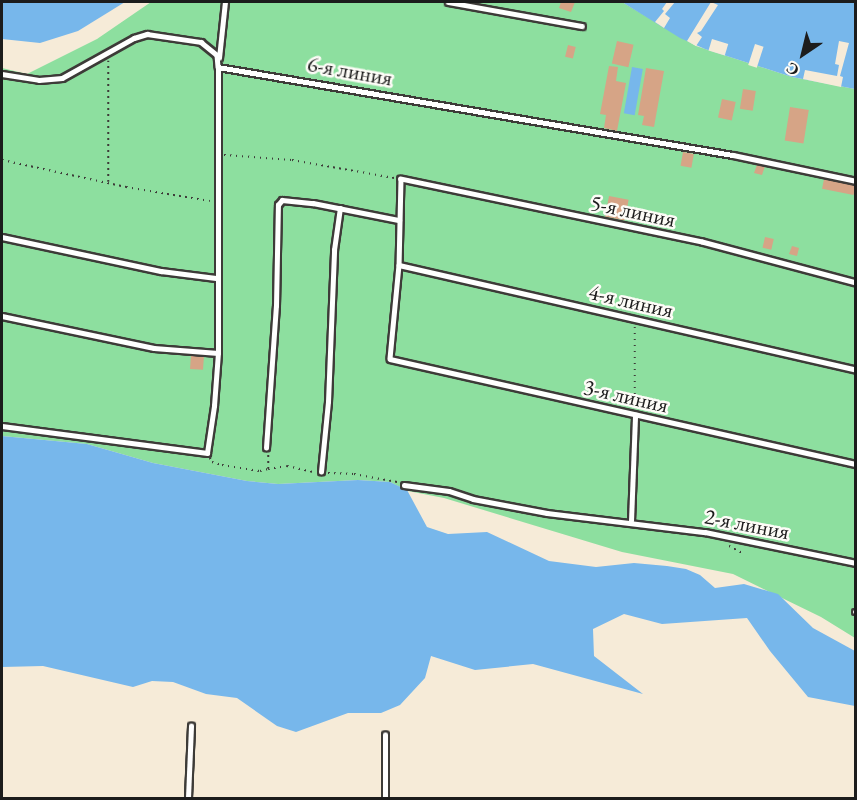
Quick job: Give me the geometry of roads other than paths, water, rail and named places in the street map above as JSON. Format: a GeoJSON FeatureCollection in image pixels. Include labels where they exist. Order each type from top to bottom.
{"type":"FeatureCollection","features":[{"type":"Feature","properties":{"kind":"lane"},"geometry":{"type":"LineString","coordinates":[[2,426],[207,453],[214,406],[218,353],[216,155],[218,67],[225,2]]}},
{"type":"Feature","properties":{"kind":"lane"},"geometry":{"type":"LineString","coordinates":[[448,2],[582,26]]}},
{"type":"Feature","properties":{"kind":"lane"},"geometry":{"type":"LineString","coordinates":[[2,74],[52,80],[62,78],[134,38],[158,34],[201,42],[217,55],[218,67]]}},
{"type":"Feature","properties":{"kind":"lane","name":"6-я линия"},"geometry":{"type":"LineString","coordinates":[[218,67],[274,74],[550,126],[733,155],[855,181]]}},
{"type":"Feature","properties":{"kind":"lane","name":"5-я линия"},"geometry":{"type":"LineString","coordinates":[[399,220],[401,179],[702,242],[855,283]]}},
{"type":"Feature","properties":{"kind":"lane"},"geometry":{"type":"LineString","coordinates":[[266,448],[276,317],[278,205],[282,200],[292,201],[399,220],[399,265]]}},
{"type":"Feature","properties":{"kind":"lane"},"geometry":{"type":"LineString","coordinates":[[321,472],[328,402],[334,250],[340,208]]}},
{"type":"Feature","properties":{"kind":"lane"},"geometry":{"type":"LineString","coordinates":[[2,237],[161,271],[216,278]]}},
{"type":"Feature","properties":{"kind":"lane","name":"4-я линия"},"geometry":{"type":"LineString","coordinates":[[399,265],[855,370]]}},
{"type":"Feature","properties":{"kind":"lane","name":"3-я линия"},"geometry":{"type":"LineString","coordinates":[[399,265],[390,359],[855,464]]}},
{"type":"Feature","properties":{"kind":"lane"},"geometry":{"type":"LineString","coordinates":[[2,316],[154,348],[218,353]]}},
{"type":"Feature","properties":{"kind":"lane"},"geometry":{"type":"LineString","coordinates":[[631,521],[635,415]]}},
{"type":"Feature","properties":{"kind":"lane","name":"2-я линия"},"geometry":{"type":"LineString","coordinates":[[404,485],[449,491],[472,499],[547,513],[606,521],[631,521],[705,532],[855,563]]}},
{"type":"Feature","properties":{"kind":"lane"},"geometry":{"type":"LineString","coordinates":[[188,798],[191,726]]}},
{"type":"Feature","properties":{"kind":"lane"},"geometry":{"type":"LineString","coordinates":[[385,735],[385,798]]}},
{"type":"Feature","properties":{"kind":"water"},"geometry":{"type":"Polygon","coordinates":[[[2,2],[125,2],[78,31],[40,43],[2,39],[2,2]]]}},
{"type":"Feature","properties":{"kind":"water"},"geometry":{"type":"Polygon","coordinates":[[[622,2],[855,2],[855,89],[792,77],[705,49],[680,38],[622,2]]]}},
{"type":"Feature","properties":{"kind":"water"},"geometry":{"type":"Polygon","coordinates":[[[632,67],[643,69],[635,115],[624,113],[632,67]]]}},
{"type":"Feature","properties":{"kind":"water"},"geometry":{"type":"Polygon","coordinates":[[[2,436],[87,444],[153,463],[247,481],[278,484],[358,480],[390,482],[407,490],[427,527],[448,534],[487,532],[549,561],[596,567],[634,563],[667,566],[686,569],[700,575],[715,588],[744,584],[778,594],[813,628],[855,651],[855,706],[808,697],[770,651],[747,618],[662,624],[624,614],[593,629],[594,656],[643,694],[533,664],[475,670],[431,656],[425,678],[400,705],[381,713],[348,713],[296,732],[277,726],[237,698],[206,694],[173,682],[152,681],[133,687],[43,666],[2,667],[2,436]]]}}]}
